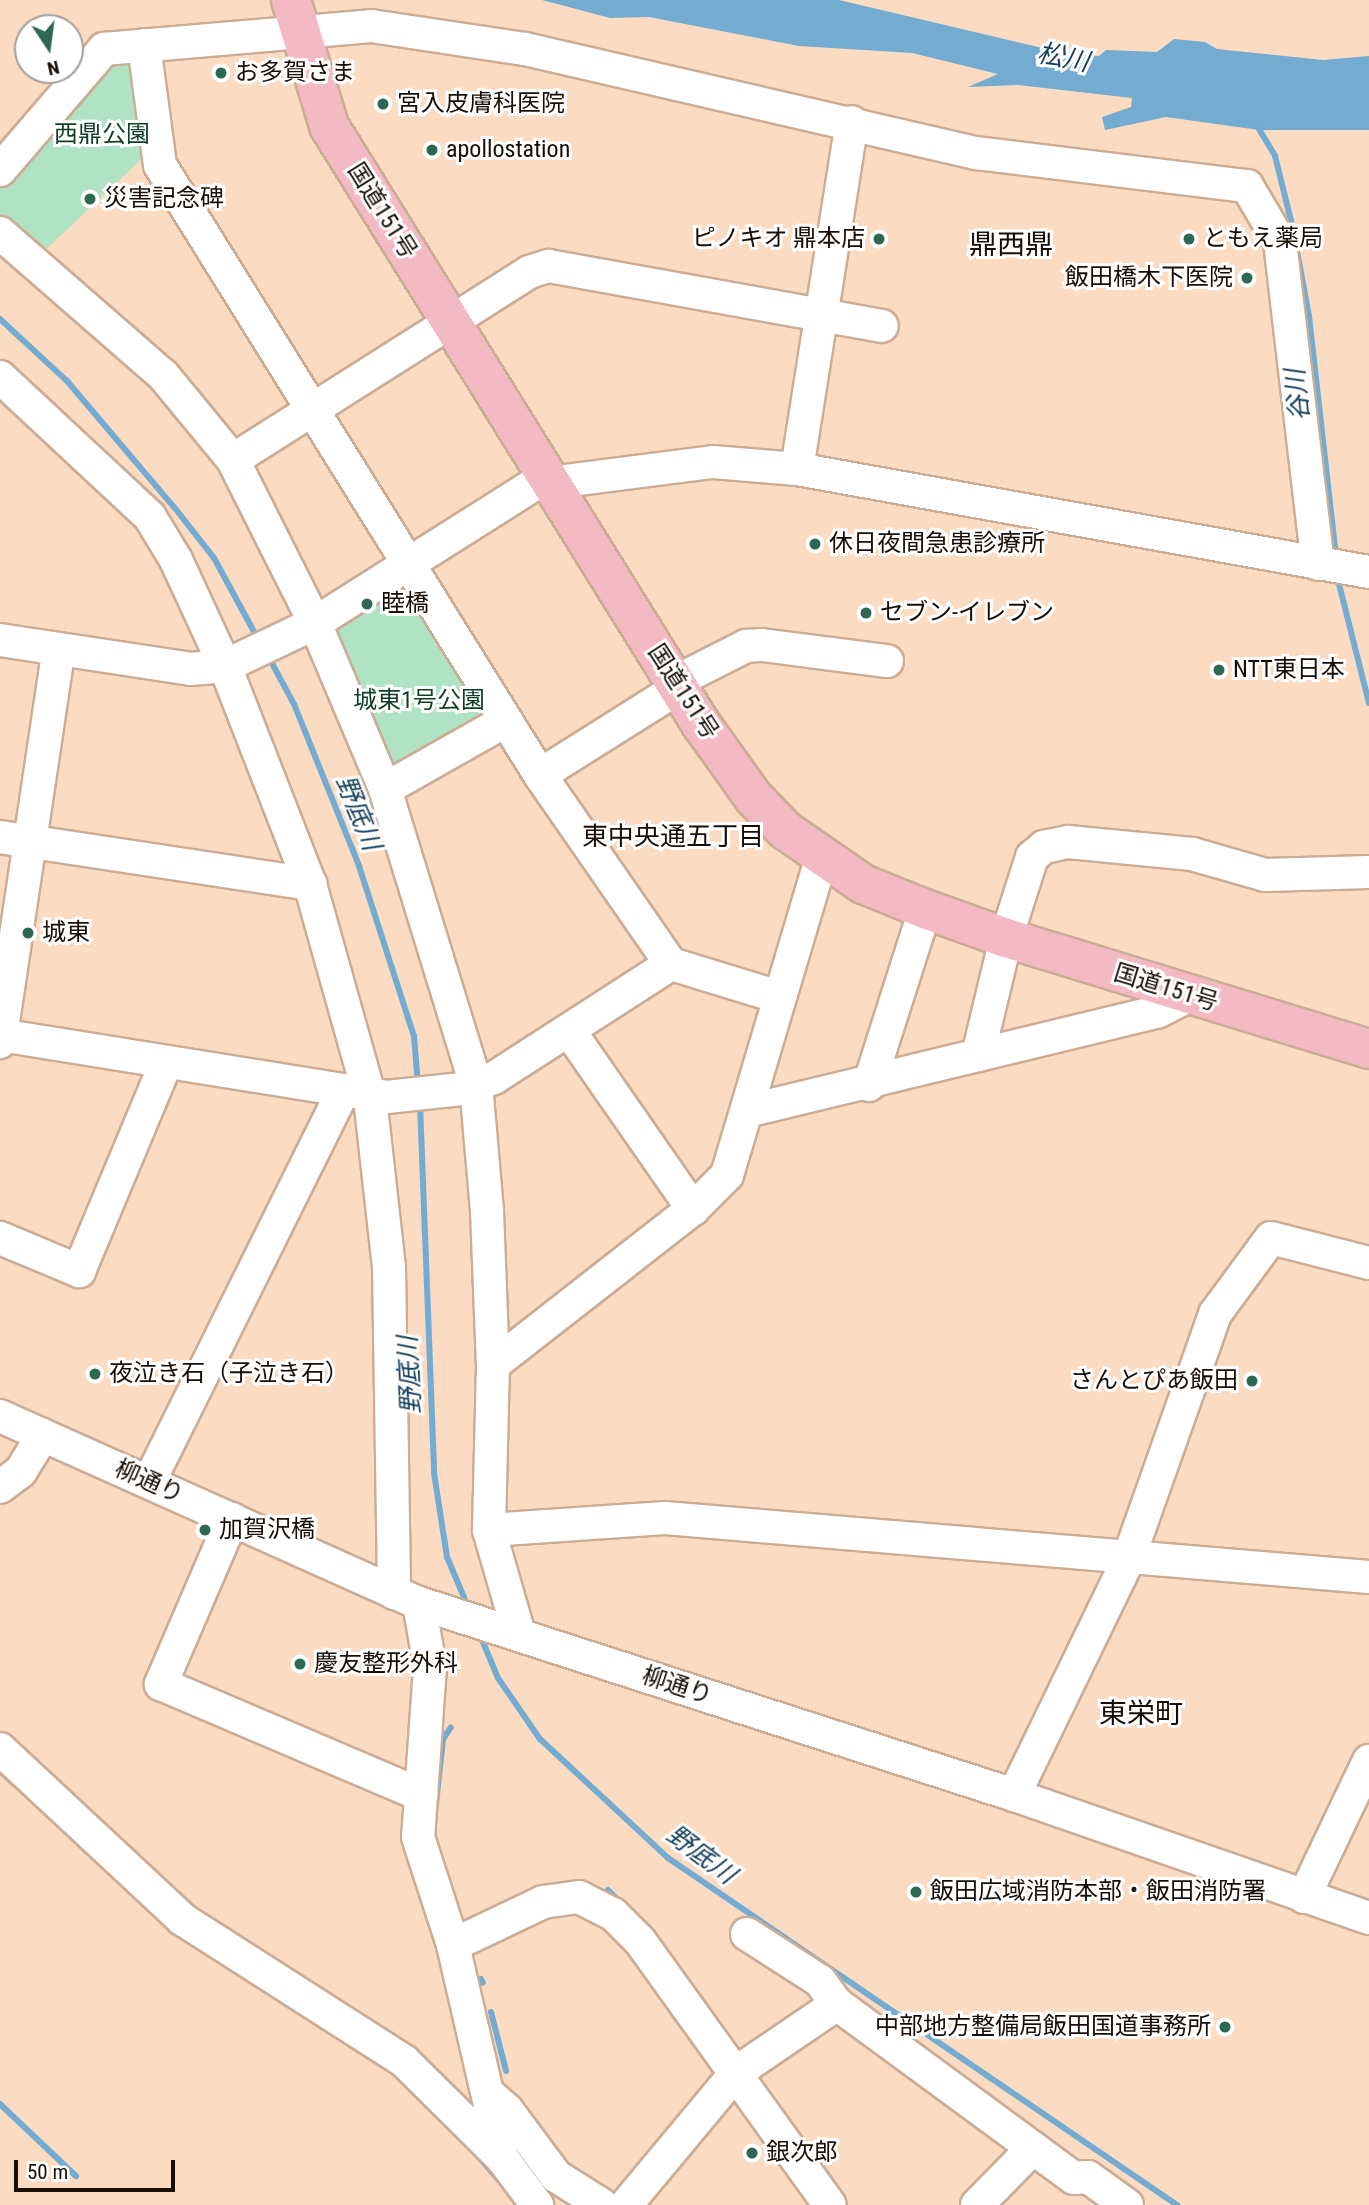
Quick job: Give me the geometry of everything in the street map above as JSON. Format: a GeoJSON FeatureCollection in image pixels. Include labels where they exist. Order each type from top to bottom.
{"type":"FeatureCollection","features":[{"type":"Feature","properties":{"kind":"highway","name":"国道151号"},"geometry":{"type":"LineString","coordinates":[[295,16],[329,126],[553,481],[676,685],[754,798],[821,859],[863,884],[1006,938],[1369,1049]]}},
{"type":"Feature","properties":{"kind":"street"},"geometry":{"type":"LineString","coordinates":[[0,170],[104,48],[144,45],[295,16],[440,34],[526,49],[852,122],[976,153],[1247,186],[1280,242],[1339,567],[797,469],[713,462],[533,485],[305,628],[231,663],[191,669],[0,640]]}},
{"type":"Feature","properties":{"kind":"street"},"geometry":{"type":"LineString","coordinates":[[144,45],[160,165],[540,775],[671,964],[779,997]]}},
{"type":"Feature","properties":{"kind":"street"},"geometry":{"type":"LineString","coordinates":[[797,469],[818,316],[852,122]]}},
{"type":"Feature","properties":{"kind":"street"},"geometry":{"type":"LineString","coordinates":[[0,233],[163,375],[233,460],[305,628],[385,789],[469,1087],[492,1365],[489,1530],[510,1632]]}},
{"type":"Feature","properties":{"kind":"street"},"geometry":{"type":"LineString","coordinates":[[233,460],[529,272],[549,266],[882,326]]}},
{"type":"Feature","properties":{"kind":"street"},"geometry":{"type":"LineString","coordinates":[[0,377],[150,517],[231,663],[310,884],[367,1096],[388,1267],[415,1602],[430,1667],[418,1837],[453,1945],[502,2158]]}},
{"type":"Feature","properties":{"kind":"street"},"geometry":{"type":"LineString","coordinates":[[540,775],[676,685],[746,646],[762,645],[887,661]]}},
{"type":"Feature","properties":{"kind":"street"},"geometry":{"type":"LineString","coordinates":[[59,649],[1,1037],[367,1096],[469,1087],[570,1032],[671,964]]}},
{"type":"Feature","properties":{"kind":"street"},"geometry":{"type":"LineString","coordinates":[[385,789],[505,721]]}},
{"type":"Feature","properties":{"kind":"street"},"geometry":{"type":"LineString","coordinates":[[0,838],[310,884]]}},
{"type":"Feature","properties":{"kind":"street"},"geometry":{"type":"LineString","coordinates":[[978,1055],[1006,938],[1032,857],[1044,848],[1068,842],[1192,854],[1265,875],[1369,872]]}},
{"type":"Feature","properties":{"kind":"street"},"geometry":{"type":"LineString","coordinates":[[492,1365],[692,1209],[727,1175],[821,859]]}},
{"type":"Feature","properties":{"kind":"street"},"geometry":{"type":"LineString","coordinates":[[869,1085],[925,909]]}},
{"type":"Feature","properties":{"kind":"street"},"geometry":{"type":"LineString","coordinates":[[747,1111],[869,1085],[978,1055],[1157,1012],[1191,995]]}},
{"type":"Feature","properties":{"kind":"street"},"geometry":{"type":"LineString","coordinates":[[570,1032],[692,1209]]}},
{"type":"Feature","properties":{"kind":"street"},"geometry":{"type":"LineString","coordinates":[[0,1238],[79,1271],[166,1063]]}},
{"type":"Feature","properties":{"kind":"street"},"geometry":{"type":"LineString","coordinates":[[149,1482],[367,1096]]}},
{"type":"Feature","properties":{"kind":"street"},"geometry":{"type":"LineString","coordinates":[[1014,1795],[1128,1560],[1215,1314],[1271,1238],[1369,1263]]}},
{"type":"Feature","properties":{"kind":"street","name":"柳通り"},"geometry":{"type":"LineString","coordinates":[[0,1416],[415,1602],[1014,1795],[1369,1918]]}},
{"type":"Feature","properties":{"kind":"street"},"geometry":{"type":"LineString","coordinates":[[0,1487],[21,1471],[43,1435]]}},
{"type":"Feature","properties":{"kind":"street"},"geometry":{"type":"LineString","coordinates":[[232,1518],[161,1684],[421,1795]]}},
{"type":"Feature","properties":{"kind":"street"},"geometry":{"type":"LineString","coordinates":[[489,1530],[665,1518],[1128,1560],[1369,1577]]}},
{"type":"Feature","properties":{"kind":"street"},"geometry":{"type":"LineString","coordinates":[[0,1749],[182,1919],[404,2061],[502,2158],[537,2205]]}},
{"type":"Feature","properties":{"kind":"street"},"geometry":{"type":"LineString","coordinates":[[1304,1897],[1369,1762]]}},
{"type":"Feature","properties":{"kind":"street"},"geometry":{"type":"LineString","coordinates":[[453,1945],[543,1902],[579,1897],[613,1914],[640,1941],[737,2072],[830,2205]]}},
{"type":"Feature","properties":{"kind":"street"},"geometry":{"type":"LineString","coordinates":[[747,1934],[820,1981],[837,2004],[1074,2178],[1088,2177],[1127,2205]]}},
{"type":"Feature","properties":{"kind":"street"},"geometry":{"type":"LineString","coordinates":[[626,2205],[737,2072],[837,2004]]}},
{"type":"Feature","properties":{"kind":"street"},"geometry":{"type":"LineString","coordinates":[[489,2095],[507,2110],[556,2176],[602,2205]]}},
{"type":"Feature","properties":{"kind":"street"},"geometry":{"type":"LineString","coordinates":[[977,2205],[1033,2148]]}},
{"type":"Feature","properties":{"kind":"green space","name":"西鼎公園"},"geometry":{"type":"Polygon","coordinates":[[[124,59],[138,66],[150,151],[38,257],[0,223],[0,182],[106,63],[124,59]]]}},
{"type":"Feature","properties":{"kind":"green space","name":"城東1号公園"},"geometry":{"type":"Polygon","coordinates":[[[408,581],[492,718],[393,779],[329,629],[408,581]]]}},
{"type":"Feature","properties":{"kind":"water","name":"松川"},"geometry":{"type":"Polygon","coordinates":[[[542,0],[839,0],[1059,52],[1099,56],[1106,50],[1157,52],[1174,39],[1205,42],[1217,49],[1323,60],[1369,56],[1369,130],[1259,130],[1166,117],[1105,130],[1102,117],[1131,107],[1132,98],[1018,85],[968,87],[998,74],[912,53],[799,46],[649,17],[610,18],[542,0]]]}},
{"type":"Feature","properties":{"kind":"waterway","name":"谷川"},"geometry":{"type":"LineString","coordinates":[[1256,124],[1275,156],[1293,229],[1309,316],[1336,558]]}},
{"type":"Feature","properties":{"kind":"waterway","name":"野底川"},"geometry":{"type":"LineString","coordinates":[[0,319],[67,381],[174,507],[214,558],[259,641]]}},
{"type":"Feature","properties":{"kind":"waterway","name":"谷川"},"geometry":{"type":"LineString","coordinates":[[1337,576],[1369,703]]}},
{"type":"Feature","properties":{"kind":"waterway","name":"野底川"},"geometry":{"type":"LineString","coordinates":[[268,656],[294,704],[359,866],[414,1036],[418,1086]]}},
{"type":"Feature","properties":{"kind":"waterway","name":"野底川"},"geometry":{"type":"LineString","coordinates":[[420,1104],[434,1473],[447,1557],[469,1609]]}},
{"type":"Feature","properties":{"kind":"waterway","name":"野底川"},"geometry":{"type":"LineString","coordinates":[[480,1635],[498,1678],[540,1739],[668,1858],[1177,2205]]}},
{"type":"Feature","properties":{"kind":"waterway"},"geometry":{"type":"LineString","coordinates":[[435,1813],[443,1739],[451,1727]]}},
{"type":"Feature","properties":{"kind":"waterway"},"geometry":{"type":"LineString","coordinates":[[0,1771],[13,1783]]}},
{"type":"Feature","properties":{"kind":"waterway"},"geometry":{"type":"LineString","coordinates":[[608,1890],[620,1902]]}},
{"type":"Feature","properties":{"kind":"waterway"},"geometry":{"type":"LineString","coordinates":[[481,1979],[483,1983]]}},
{"type":"Feature","properties":{"kind":"waterway"},"geometry":{"type":"LineString","coordinates":[[491,2012],[506,2071]]}},
{"type":"Feature","properties":{"kind":"waterway"},"geometry":{"type":"LineString","coordinates":[[0,2104],[76,2176]]}},
{"type":"Feature","properties":{"kind":"waterway"},"geometry":{"type":"LineString","coordinates":[[476,2154],[503,2185]]}},
{"type":"Feature","properties":{"kind":"place","name":"お多賀さま"},"geometry":{"type":"Point","coordinates":[221,73]}},
{"type":"Feature","properties":{"kind":"place","name":"宮入皮膚科医院"},"geometry":{"type":"Point","coordinates":[383,104]}},
{"type":"Feature","properties":{"kind":"place","name":"apollostation"},"geometry":{"type":"Point","coordinates":[432,150]}},
{"type":"Feature","properties":{"kind":"place","name":"災害記念碑"},"geometry":{"type":"Point","coordinates":[90,199]}},
{"type":"Feature","properties":{"kind":"place","name":"ピノキオ 鼎本店"},"geometry":{"type":"Point","coordinates":[879,239]}},
{"type":"Feature","properties":{"kind":"place","name":"ともえ薬局"},"geometry":{"type":"Point","coordinates":[1189,239]}},
{"type":"Feature","properties":{"kind":"place","name":"飯田橋木下医院"},"geometry":{"type":"Point","coordinates":[1247,278]}},
{"type":"Feature","properties":{"kind":"place","name":"休日夜間急患診療所"},"geometry":{"type":"Point","coordinates":[815,544]}},
{"type":"Feature","properties":{"kind":"place","name":"睦橋"},"geometry":{"type":"Point","coordinates":[367,604]}},
{"type":"Feature","properties":{"kind":"place","name":"セブン-イレブン"},"geometry":{"type":"Point","coordinates":[866,613]}},
{"type":"Feature","properties":{"kind":"place","name":"NTT東日本"},"geometry":{"type":"Point","coordinates":[1219,670]}},
{"type":"Feature","properties":{"kind":"place","name":"城東"},"geometry":{"type":"Point","coordinates":[28,933]}},
{"type":"Feature","properties":{"kind":"place","name":"夜泣き石（子泣き石）"},"geometry":{"type":"Point","coordinates":[95,1374]}},
{"type":"Feature","properties":{"kind":"place","name":"さんとぴあ飯田"},"geometry":{"type":"Point","coordinates":[1252,1381]}},
{"type":"Feature","properties":{"kind":"place","name":"加賀沢橋"},"geometry":{"type":"Point","coordinates":[205,1530]}},
{"type":"Feature","properties":{"kind":"place","name":"慶友整形外科"},"geometry":{"type":"Point","coordinates":[300,1664]}},
{"type":"Feature","properties":{"kind":"place","name":"飯田広域消防本部・飯田消防署"},"geometry":{"type":"Point","coordinates":[916,1892]}},
{"type":"Feature","properties":{"kind":"place","name":"中部地方整備局飯田国道事務所"},"geometry":{"type":"Point","coordinates":[1225,2027]}},
{"type":"Feature","properties":{"kind":"place","name":"銀次郎"},"geometry":{"type":"Point","coordinates":[752,2153]}},
{"type":"Feature","properties":{"kind":"district","name":"鼎西鼎"},"geometry":{"type":"Point","coordinates":[1011,245]}},
{"type":"Feature","properties":{"kind":"district","name":"東中央通五丁目"},"geometry":{"type":"Point","coordinates":[673,837]}},
{"type":"Feature","properties":{"kind":"district","name":"東栄町"},"geometry":{"type":"Point","coordinates":[1141,1714]}}]}
